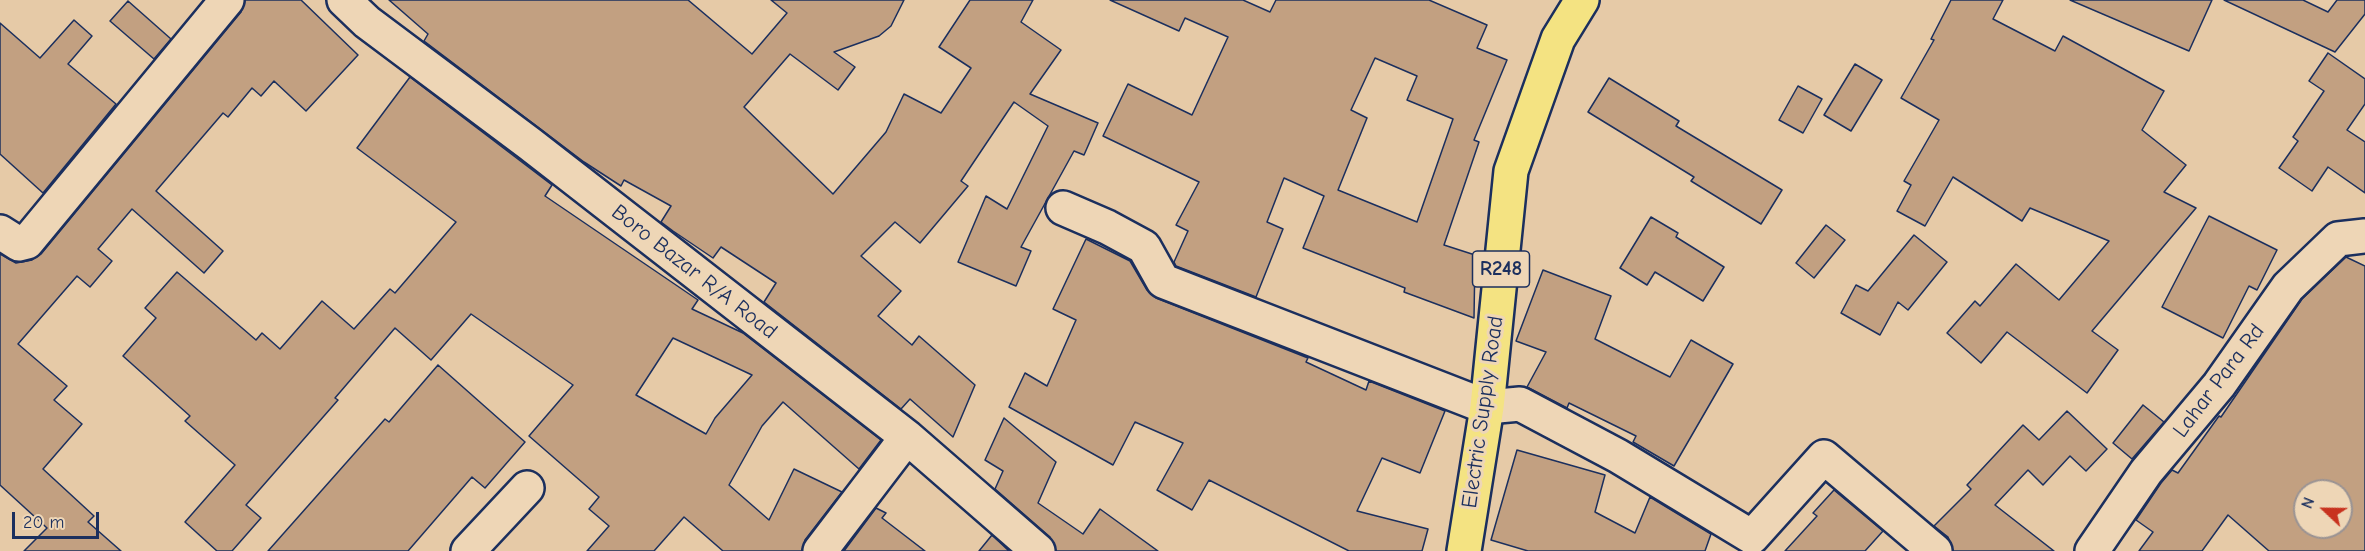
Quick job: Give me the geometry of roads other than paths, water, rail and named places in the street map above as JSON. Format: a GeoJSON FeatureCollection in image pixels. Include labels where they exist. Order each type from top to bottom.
{"type":"FeatureCollection","features":[{"type":"Feature","properties":{"kind":"main road","name":"Electric Supply Road"},"geometry":{"type":"LineString","coordinates":[[1464,551],[1487,407],[1511,171],[1558,39],[1582,0]]}},
{"type":"Feature","properties":{"kind":"street"},"geometry":{"type":"LineString","coordinates":[[0,232],[19,244],[27,242],[226,0]]}},
{"type":"Feature","properties":{"kind":"street","name":"Boro Bazar R/A Road"},"geometry":{"type":"LineString","coordinates":[[344,0],[367,22],[530,144],[907,437],[1038,551]]}},
{"type":"Feature","properties":{"kind":"street"},"geometry":{"type":"LineString","coordinates":[[1063,208],[1107,227],[1144,247],[1163,281],[1487,407],[1520,404],[1618,456],[1752,537],[1824,457],[1935,551]]}},
{"type":"Feature","properties":{"kind":"street","name":"Lahar Para Rd"},"geometry":{"type":"LineString","coordinates":[[2092,551],[2146,472],[2219,385],[2288,287],[2338,239],[2365,236]]}},
{"type":"Feature","properties":{"kind":"street"},"geometry":{"type":"LineString","coordinates":[[820,551],[907,437]]}},
{"type":"Feature","properties":{"kind":"street"},"geometry":{"type":"LineString","coordinates":[[468,551],[527,488]]}}]}
